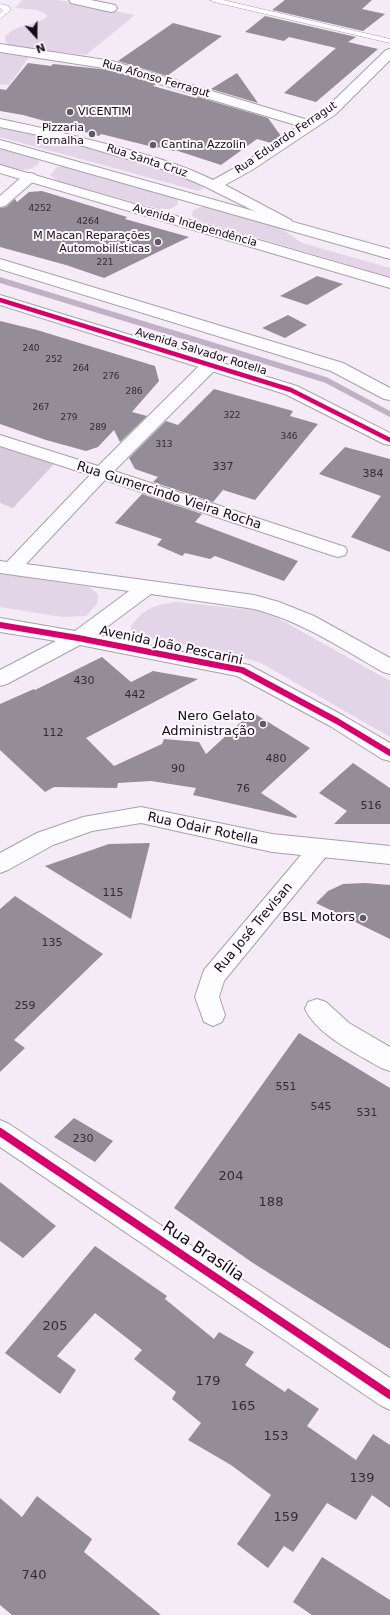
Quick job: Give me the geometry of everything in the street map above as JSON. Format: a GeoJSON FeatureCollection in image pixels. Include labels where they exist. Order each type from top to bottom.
{"type":"FeatureCollection","features":[{"type":"Feature","properties":{"kind":"street"},"geometry":{"type":"LineString","coordinates":[[75,0],[111,8]]}},
{"type":"Feature","properties":{"kind":"street","name":"Rua Afonso Ferragut"},"geometry":{"type":"LineString","coordinates":[[0,48],[112,64],[309,125]]}},
{"type":"Feature","properties":{"kind":"street","name":"Rua Eduardo Ferragut"},"geometry":{"type":"LineString","coordinates":[[214,185],[247,167],[331,111],[390,53]]}},
{"type":"Feature","properties":{"kind":"street","name":"Rua Santa Cruz"},"geometry":{"type":"LineString","coordinates":[[0,123],[37,130],[143,158],[181,170],[214,185],[286,223]]}},
{"type":"Feature","properties":{"kind":"street","name":"Avenida Independência"},"geometry":{"type":"LineString","coordinates":[[0,144],[286,223],[390,254]]}},
{"type":"Feature","properties":{"kind":"street"},"geometry":{"type":"LineString","coordinates":[[0,203],[45,166],[47,160],[35,154]]}},
{"type":"Feature","properties":{"kind":"street","name":"Avenida Independência"},"geometry":{"type":"LineString","coordinates":[[0,169],[390,283]]}},
{"type":"Feature","properties":{"kind":"street"},"geometry":{"type":"LineString","coordinates":[[183,222],[183,212],[195,203],[202,201]]}},
{"type":"Feature","properties":{"kind":"street","name":"Avenida Salvador Rotella"},"geometry":{"type":"LineString","coordinates":[[0,264],[337,367],[390,395]]}},
{"type":"Feature","properties":{"kind":"street","name":"Avenida Salvador Rotella"},"geometry":{"type":"LineString","coordinates":[[0,300],[291,390],[390,440]]}},
{"type":"Feature","properties":{"kind":"street"},"geometry":{"type":"LineString","coordinates":[[6,568],[210,365]]}},
{"type":"Feature","properties":{"kind":"street","name":"Rua Gumercindo Vieira Rocha"},"geometry":{"type":"LineString","coordinates":[[0,440],[338,550]]}},
{"type":"Feature","properties":{"kind":"street"},"geometry":{"type":"LineString","coordinates":[[6,568],[254,602],[275,607],[309,622],[390,667]]}},
{"type":"Feature","properties":{"kind":"street"},"geometry":{"type":"LineString","coordinates":[[0,679],[78,638],[146,588]]}},
{"type":"Feature","properties":{"kind":"street","name":"Avenida João Pescarini"},"geometry":{"type":"LineString","coordinates":[[0,625],[78,638],[242,670],[337,721],[390,753]]}},
{"type":"Feature","properties":{"kind":"street","name":"Rua Odair Rotella"},"geometry":{"type":"LineString","coordinates":[[0,864],[45,839],[92,823],[142,815],[272,843],[390,855]]}},
{"type":"Feature","properties":{"kind":"street","name":"Rua José Trevisan"},"geometry":{"type":"LineString","coordinates":[[213,1015],[207,997],[213,977],[320,848]]}},
{"type":"Feature","properties":{"kind":"street"},"geometry":{"type":"LineString","coordinates":[[317,1009],[340,1031],[390,1060]]}},
{"type":"Feature","properties":{"kind":"street","name":"Rua Brasília"},"geometry":{"type":"LineString","coordinates":[[0,1132],[390,1395]]}},
{"type":"Feature","properties":{"kind":"lane"},"geometry":{"type":"LineString","coordinates":[[214,0],[390,41]]}},
{"type":"Feature","properties":{"kind":"lane"},"geometry":{"type":"LineString","coordinates":[[0,6],[6,8],[7,10],[0,17]]}},
{"type":"Feature","properties":{"kind":"shaded area"},"geometry":{"type":"Polygon","coordinates":[[[23,0],[59,0],[135,15],[86,55],[12,46],[6,43],[5,37],[9,33],[15,29],[37,22],[48,16],[36,10],[15,8],[23,0]]]}},
{"type":"Feature","properties":{"kind":"shaded area"},"geometry":{"type":"Polygon","coordinates":[[[0,53],[29,57],[9,85],[0,84],[0,53]]]}},
{"type":"Feature","properties":{"kind":"shaded area"},"geometry":{"type":"Polygon","coordinates":[[[0,126],[39,133],[171,170],[204,188],[198,191],[0,137],[0,126]]]}},
{"type":"Feature","properties":{"kind":"shaded area"},"geometry":{"type":"Polygon","coordinates":[[[0,147],[35,157],[39,163],[35,167],[25,170],[15,169],[0,164],[0,147]]]}},
{"type":"Feature","properties":{"kind":"shaded area"},"geometry":{"type":"Polygon","coordinates":[[[68,166],[175,197],[178,201],[177,205],[170,209],[159,209],[58,181],[50,175],[57,167],[68,166]]]}},
{"type":"Feature","properties":{"kind":"shaded area"},"geometry":{"type":"Polygon","coordinates":[[[201,207],[208,207],[276,225],[302,243],[390,268],[390,277],[197,220],[192,216],[193,210],[201,207]]]}},
{"type":"Feature","properties":{"kind":"shaded area"},"geometry":{"type":"Polygon","coordinates":[[[0,446],[54,464],[13,508],[0,503],[0,446]]]}},
{"type":"Feature","properties":{"kind":"shaded area"},"geometry":{"type":"Polygon","coordinates":[[[0,573],[89,587],[98,594],[97,604],[86,616],[62,617],[0,607],[0,573]]]}},
{"type":"Feature","properties":{"kind":"shaded area"},"geometry":{"type":"Polygon","coordinates":[[[176,602],[262,611],[274,616],[390,681],[390,737],[261,663],[228,653],[143,637],[131,633],[131,626],[150,608],[176,602]]]}},
{"type":"Feature","properties":{"kind":"building"},"geometry":{"type":"Polygon","coordinates":[[[285,0],[372,0],[362,9],[385,14],[363,31],[272,10],[285,0]]]}},
{"type":"Feature","properties":{"kind":"building"},"geometry":{"type":"Polygon","coordinates":[[[265,16],[356,37],[348,42],[378,49],[316,102],[284,93],[336,48],[289,37],[284,41],[245,32],[265,16]]]}},
{"type":"Feature","properties":{"kind":"building"},"geometry":{"type":"Polygon","coordinates":[[[173,23],[222,36],[167,76],[118,61],[173,23]]]}},
{"type":"Feature","properties":{"kind":"building"},"geometry":{"type":"Polygon","coordinates":[[[28,63],[110,70],[156,84],[153,86],[196,98],[198,97],[268,118],[281,136],[271,143],[257,139],[221,165],[175,150],[157,148],[101,134],[99,136],[23,115],[0,111],[0,89],[6,90],[28,63]]]}},
{"type":"Feature","properties":{"kind":"building"},"geometry":{"type":"Polygon","coordinates":[[[237,73],[258,103],[211,89],[237,73]]]}},
{"type":"Feature","properties":{"kind":"building"},"geometry":{"type":"Polygon","coordinates":[[[42,191],[127,217],[125,219],[189,237],[104,278],[66,265],[0,247],[0,208],[6,207],[15,199],[17,202],[29,192],[42,191]]]}},
{"type":"Feature","properties":{"kind":"building"},"geometry":{"type":"Polygon","coordinates":[[[317,276],[343,284],[307,305],[280,296],[317,276]]]}},
{"type":"Feature","properties":{"kind":"building"},"geometry":{"type":"Polygon","coordinates":[[[288,315],[307,325],[285,338],[262,328],[288,315]]]}},
{"type":"Feature","properties":{"kind":"building"},"geometry":{"type":"Polygon","coordinates":[[[0,321],[37,330],[155,366],[159,381],[132,412],[147,416],[120,442],[114,430],[98,447],[86,451],[46,440],[0,424],[0,321]]]}},
{"type":"Feature","properties":{"kind":"building"},"geometry":{"type":"Polygon","coordinates":[[[214,389],[293,411],[290,416],[318,424],[255,500],[223,490],[213,502],[153,482],[158,477],[135,469],[129,458],[166,421],[178,425],[214,389]]]}},
{"type":"Feature","properties":{"kind":"building"},"geometry":{"type":"Polygon","coordinates":[[[345,447],[390,459],[390,552],[351,537],[381,496],[319,474],[345,447]]]}},
{"type":"Feature","properties":{"kind":"building"},"geometry":{"type":"Polygon","coordinates":[[[142,494],[202,514],[195,522],[298,561],[284,581],[215,556],[210,559],[185,553],[182,556],[157,545],[162,539],[115,523],[142,494]]]}},
{"type":"Feature","properties":{"kind":"building"},"geometry":{"type":"Polygon","coordinates":[[[102,657],[131,682],[153,671],[198,679],[86,738],[114,766],[162,744],[164,739],[199,742],[206,754],[252,712],[310,748],[261,793],[297,816],[296,818],[193,795],[196,788],[151,781],[118,783],[117,788],[54,787],[45,792],[0,750],[0,704],[34,689],[35,690],[102,657]]]}},
{"type":"Feature","properties":{"kind":"building"},"geometry":{"type":"Polygon","coordinates":[[[353,763],[390,788],[390,824],[334,824],[347,811],[319,793],[353,763]]]}},
{"type":"Feature","properties":{"kind":"building"},"geometry":{"type":"Polygon","coordinates":[[[150,843],[131,919],[45,866],[109,844],[150,843]]]}},
{"type":"Feature","properties":{"kind":"building","name":"BSL Motors"},"geometry":{"type":"Polygon","coordinates":[[[365,883],[390,885],[390,939],[316,903],[328,891],[343,884],[365,883]]]}},
{"type":"Feature","properties":{"kind":"building"},"geometry":{"type":"Polygon","coordinates":[[[15,896],[103,954],[14,1040],[25,1048],[0,1072],[0,909],[15,896]]]}},
{"type":"Feature","properties":{"kind":"building"},"geometry":{"type":"Polygon","coordinates":[[[299,1033],[390,1088],[390,1349],[253,1263],[174,1208],[299,1033]]]}},
{"type":"Feature","properties":{"kind":"building"},"geometry":{"type":"Polygon","coordinates":[[[74,1118],[113,1141],[95,1162],[54,1137],[74,1118]]]}},
{"type":"Feature","properties":{"kind":"building"},"geometry":{"type":"Polygon","coordinates":[[[0,1182],[56,1226],[23,1258],[0,1241],[0,1182]]]}},
{"type":"Feature","properties":{"kind":"building"},"geometry":{"type":"Polygon","coordinates":[[[95,1246],[167,1296],[165,1299],[214,1339],[219,1332],[254,1352],[245,1365],[285,1392],[288,1388],[319,1409],[307,1426],[356,1460],[373,1434],[390,1445],[390,1508],[372,1495],[356,1520],[327,1503],[293,1552],[284,1546],[268,1568],[237,1544],[271,1495],[231,1465],[188,1440],[201,1423],[172,1399],[176,1392],[134,1359],[142,1350],[95,1313],[57,1356],[76,1370],[60,1394],[5,1353],[95,1246]]]}},
{"type":"Feature","properties":{"kind":"building"},"geometry":{"type":"Polygon","coordinates":[[[37,1496],[92,1539],[84,1552],[161,1615],[12,1615],[0,1605],[0,1498],[22,1517],[37,1496]]]}},
{"type":"Feature","properties":{"kind":"building"},"geometry":{"type":"Polygon","coordinates":[[[322,1557],[390,1600],[390,1615],[312,1615],[293,1602],[322,1557]]]}},
{"type":"Feature","properties":{"kind":"waterway"},"geometry":{"type":"LineString","coordinates":[[0,280],[326,380],[390,414]]}},
{"type":"Feature","properties":{"kind":"cycle path"},"geometry":{"type":"LineString","coordinates":[[0,300],[291,390],[390,440]]}},
{"type":"Feature","properties":{"kind":"cycle path"},"geometry":{"type":"LineString","coordinates":[[0,625],[78,638],[242,670],[337,721],[390,753]]}},
{"type":"Feature","properties":{"kind":"cycle path"},"geometry":{"type":"LineString","coordinates":[[0,1132],[390,1395]]}},
{"type":"Feature","properties":{"kind":"place","name":"VICENTIM"},"geometry":{"type":"Point","coordinates":[70,112]}},
{"type":"Feature","properties":{"kind":"place","name":"Pizzaria Fornalha"},"geometry":{"type":"Point","coordinates":[92,134]}},
{"type":"Feature","properties":{"kind":"place","name":"Cantina Azzolin"},"geometry":{"type":"Point","coordinates":[153,145]}},
{"type":"Feature","properties":{"kind":"place","name":"M Macan Reparações Automobilísticas"},"geometry":{"type":"Point","coordinates":[158,242]}},
{"type":"Feature","properties":{"kind":"place","name":"Nero Gelato Administração"},"geometry":{"type":"Point","coordinates":[263,724]}},
{"type":"Feature","properties":{"kind":"place","name":"BSL Motors"},"geometry":{"type":"Point","coordinates":[363,918]}}]}
